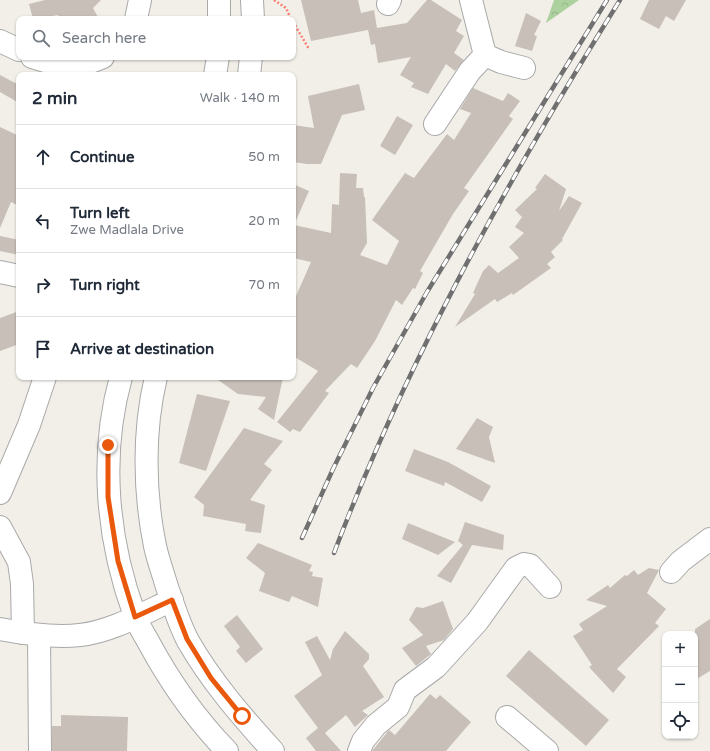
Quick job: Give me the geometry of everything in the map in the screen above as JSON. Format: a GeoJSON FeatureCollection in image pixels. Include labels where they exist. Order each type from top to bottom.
{"type":"FeatureCollection","features":[{"type":"Feature","properties":{"kind":"street"},"geometry":{"type":"LineString","coordinates":[[137,16],[140,0]]}},
{"type":"Feature","properties":{"kind":"street"},"geometry":{"type":"LineString","coordinates":[[219,0],[219,16]]}},
{"type":"Feature","properties":{"kind":"street"},"geometry":{"type":"LineString","coordinates":[[252,0],[253,16]]}},
{"type":"Feature","properties":{"kind":"street"},"geometry":{"type":"LineString","coordinates":[[471,0],[472,11],[485,56]]}},
{"type":"Feature","properties":{"kind":"street"},"geometry":{"type":"LineString","coordinates":[[0,41],[16,49]]}},
{"type":"Feature","properties":{"kind":"street"},"geometry":{"type":"LineString","coordinates":[[485,56],[524,68]]}},
{"type":"Feature","properties":{"kind":"street"},"geometry":{"type":"LineString","coordinates":[[435,124],[470,72],[485,56]]}},
{"type":"Feature","properties":{"kind":"street"},"geometry":{"type":"LineString","coordinates":[[42,60],[58,65],[83,65],[96,60]]}},
{"type":"Feature","properties":{"kind":"street"},"geometry":{"type":"LineString","coordinates":[[216,72],[218,60]]}},
{"type":"Feature","properties":{"kind":"street"},"geometry":{"type":"LineString","coordinates":[[249,72],[251,60]]}},
{"type":"Feature","properties":{"kind":"street"},"geometry":{"type":"LineString","coordinates":[[0,272],[16,275]]}},
{"type":"Feature","properties":{"kind":"street"},"geometry":{"type":"LineString","coordinates":[[0,493],[29,425],[44,380]]}},
{"type":"Feature","properties":{"kind":"street"},"geometry":{"type":"LineString","coordinates":[[120,380],[114,402],[108,445],[108,497],[118,561],[135,617],[159,661],[189,708],[227,751]]}},
{"type":"Feature","properties":{"kind":"street"},"geometry":{"type":"LineString","coordinates":[[155,380],[152,394],[148,438],[147,495],[155,547],[172,600],[187,639],[211,678],[273,751]]}},
{"type":"Feature","properties":{"kind":"street"},"geometry":{"type":"LineString","coordinates":[[0,527],[19,562],[31,635],[40,751]]}},
{"type":"Feature","properties":{"kind":"street"},"geometry":{"type":"LineString","coordinates":[[671,572],[681,561],[710,539]]}},
{"type":"Feature","properties":{"kind":"street"},"geometry":{"type":"LineString","coordinates":[[359,751],[363,741],[376,725],[398,707],[405,690],[436,667],[468,633],[516,568],[524,564],[530,565],[550,588]]}},
{"type":"Feature","properties":{"kind":"street"},"geometry":{"type":"LineString","coordinates":[[0,629],[31,635],[81,635],[110,627],[172,600]]}},
{"type":"Feature","properties":{"kind":"street"},"geometry":{"type":"LineString","coordinates":[[507,717],[546,751]]}},
{"type":"Feature","properties":{"kind":"path"},"geometry":{"type":"LineString","coordinates":[[274,0],[286,8],[290,16]]}},
{"type":"Feature","properties":{"kind":"path"},"geometry":{"type":"LineString","coordinates":[[296,27],[309,49]]}},
{"type":"Feature","properties":{"kind":"green space"},"geometry":{"type":"Polygon","coordinates":[[[554,0],[579,0],[546,23],[554,0]]]}},
{"type":"Feature","properties":{"kind":"building"},"geometry":{"type":"Polygon","coordinates":[[[45,0],[101,0],[93,8],[97,16],[32,16],[29,4],[45,0]]]}},
{"type":"Feature","properties":{"kind":"building"},"geometry":{"type":"Polygon","coordinates":[[[301,0],[358,0],[361,13],[374,10],[377,28],[407,23],[427,0],[431,0],[462,20],[456,31],[464,36],[454,53],[464,60],[455,71],[446,64],[428,94],[411,87],[414,83],[400,75],[411,57],[378,63],[375,44],[371,45],[368,30],[311,41],[301,0]]]}},
{"type":"Feature","properties":{"kind":"building"},"geometry":{"type":"Polygon","coordinates":[[[649,0],[686,0],[674,21],[666,16],[659,29],[640,19],[649,0]]]}},
{"type":"Feature","properties":{"kind":"building"},"geometry":{"type":"Polygon","coordinates":[[[526,13],[541,21],[534,35],[537,36],[532,51],[515,46],[526,13]]]}},
{"type":"Feature","properties":{"kind":"building"},"geometry":{"type":"Polygon","coordinates":[[[0,75],[16,83],[16,101],[0,92],[0,75]]]}},
{"type":"Feature","properties":{"kind":"building"},"geometry":{"type":"Polygon","coordinates":[[[359,84],[365,110],[342,115],[321,164],[296,162],[296,125],[314,128],[308,96],[359,84]]]}},
{"type":"Feature","properties":{"kind":"building"},"geometry":{"type":"Polygon","coordinates":[[[473,88],[503,101],[508,93],[520,101],[509,116],[513,119],[464,188],[469,191],[453,214],[420,271],[423,273],[415,289],[413,288],[402,305],[396,300],[375,341],[357,368],[351,364],[325,391],[329,393],[300,432],[293,429],[290,432],[277,422],[318,371],[296,358],[296,296],[311,262],[296,259],[296,225],[331,233],[332,204],[339,205],[340,173],[357,174],[356,188],[363,188],[365,197],[367,243],[360,255],[387,265],[399,241],[372,220],[405,173],[414,178],[447,134],[454,140],[471,113],[460,109],[473,88]]]}},
{"type":"Feature","properties":{"kind":"building"},"geometry":{"type":"Polygon","coordinates":[[[397,116],[413,125],[395,155],[380,146],[397,116]]]}},
{"type":"Feature","properties":{"kind":"building"},"geometry":{"type":"Polygon","coordinates":[[[0,127],[16,135],[16,204],[11,202],[0,228],[0,127]]]}},
{"type":"Feature","properties":{"kind":"building"},"geometry":{"type":"Polygon","coordinates":[[[545,174],[566,189],[559,211],[569,196],[582,203],[562,239],[563,240],[551,252],[555,257],[547,264],[551,268],[513,295],[512,293],[497,302],[495,299],[455,327],[475,294],[473,293],[483,271],[489,265],[498,273],[519,258],[509,247],[524,233],[515,227],[522,217],[515,210],[537,189],[535,188],[545,174]]]}},
{"type":"Feature","properties":{"kind":"building"},"geometry":{"type":"Polygon","coordinates":[[[296,185],[309,191],[296,220],[296,185]]]}},
{"type":"Feature","properties":{"kind":"building"},"geometry":{"type":"Polygon","coordinates":[[[0,236],[16,239],[16,254],[0,251],[0,236]]]}},
{"type":"Feature","properties":{"kind":"building"},"geometry":{"type":"Polygon","coordinates":[[[16,312],[16,345],[0,351],[0,318],[16,312]]]}},
{"type":"Feature","properties":{"kind":"building"},"geometry":{"type":"Polygon","coordinates":[[[218,380],[282,380],[274,420],[258,409],[266,397],[238,394],[218,380]]]}},
{"type":"Feature","properties":{"kind":"building"},"geometry":{"type":"Polygon","coordinates":[[[197,394],[230,401],[206,471],[179,463],[197,394]]]}},
{"type":"Feature","properties":{"kind":"building"},"geometry":{"type":"Polygon","coordinates":[[[477,418],[493,427],[489,437],[495,463],[456,449],[477,418]]]}},
{"type":"Feature","properties":{"kind":"building"},"geometry":{"type":"Polygon","coordinates":[[[244,428],[283,441],[264,464],[272,470],[250,500],[265,505],[261,533],[245,531],[246,524],[203,516],[204,505],[194,497],[244,428]]]}},
{"type":"Feature","properties":{"kind":"building"},"geometry":{"type":"Polygon","coordinates":[[[414,449],[448,462],[491,486],[482,502],[445,482],[444,486],[405,471],[414,449]]]}},
{"type":"Feature","properties":{"kind":"building"},"geometry":{"type":"Polygon","coordinates":[[[465,522],[504,535],[503,550],[472,545],[451,583],[437,576],[463,545],[458,541],[465,522]]]}},
{"type":"Feature","properties":{"kind":"building"},"geometry":{"type":"Polygon","coordinates":[[[408,523],[455,542],[438,555],[402,539],[408,523]]]}},
{"type":"Feature","properties":{"kind":"building"},"geometry":{"type":"Polygon","coordinates":[[[258,543],[312,565],[309,571],[313,572],[312,576],[323,578],[318,607],[292,596],[289,602],[259,591],[265,573],[246,558],[258,543]]]}},
{"type":"Feature","properties":{"kind":"building"},"geometry":{"type":"Polygon","coordinates":[[[649,568],[659,570],[647,593],[666,609],[655,623],[659,626],[617,669],[626,677],[613,693],[589,667],[592,665],[573,636],[583,630],[579,624],[607,606],[586,600],[608,585],[610,588],[625,575],[627,576],[634,570],[638,575],[649,568]]]}},
{"type":"Feature","properties":{"kind":"building"},"geometry":{"type":"Polygon","coordinates":[[[443,601],[453,629],[444,640],[426,646],[431,654],[416,666],[402,648],[423,635],[409,620],[416,607],[423,608],[443,601]]]}},
{"type":"Feature","properties":{"kind":"building"},"geometry":{"type":"Polygon","coordinates":[[[237,615],[263,649],[246,663],[236,651],[240,647],[224,626],[237,615]]]}},
{"type":"Feature","properties":{"kind":"building"},"geometry":{"type":"Polygon","coordinates":[[[710,619],[710,671],[698,678],[698,631],[695,631],[695,629],[710,619]]]}},
{"type":"Feature","properties":{"kind":"building"},"geometry":{"type":"Polygon","coordinates":[[[345,631],[369,654],[369,659],[363,666],[384,697],[362,711],[368,715],[355,727],[346,715],[325,733],[341,751],[316,751],[306,738],[318,728],[294,696],[322,675],[305,642],[317,636],[330,660],[333,649],[345,631]]]}},
{"type":"Feature","properties":{"kind":"building"},"geometry":{"type":"Polygon","coordinates":[[[529,650],[609,720],[586,746],[506,676],[529,650]]]}},
{"type":"Feature","properties":{"kind":"building"},"geometry":{"type":"Polygon","coordinates":[[[430,694],[436,699],[440,695],[471,722],[446,751],[372,751],[389,730],[395,735],[430,694]]]}},
{"type":"Feature","properties":{"kind":"building"},"geometry":{"type":"Polygon","coordinates":[[[61,715],[128,717],[127,751],[52,751],[52,726],[61,726],[61,715]]]}},
{"type":"Feature","properties":{"kind":"railway"},"geometry":{"type":"LineString","coordinates":[[302,538],[333,469],[373,388],[427,292],[607,0]]}},
{"type":"Feature","properties":{"kind":"railway"},"geometry":{"type":"LineString","coordinates":[[334,553],[363,480],[394,409],[464,269],[539,133],[620,0]]}},
{"type":"Feature","properties":{"kind":"route"},"geometry":{"type":"LineString","coordinates":[[108,445],[108,497],[118,561],[135,617],[172,600],[187,639],[211,678],[242,716]]}}]}
